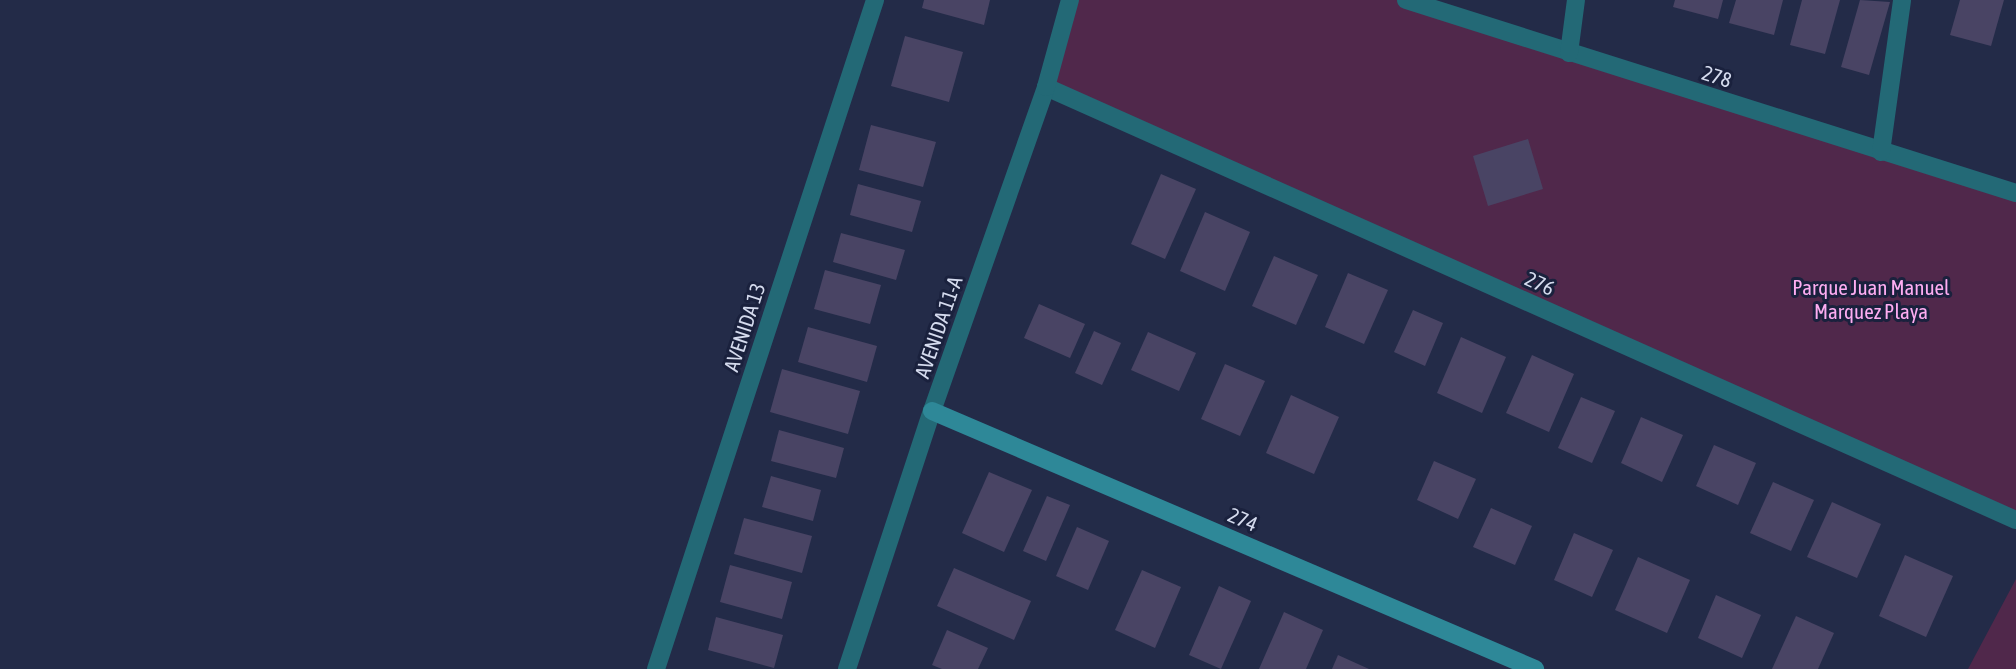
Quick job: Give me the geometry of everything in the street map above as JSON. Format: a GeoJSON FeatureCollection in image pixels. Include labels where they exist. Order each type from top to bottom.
{"type":"FeatureCollection","features":[{"type":"Feature","properties":{"kind":"street","name":"AVENIDA 13"},"geometry":{"type":"LineString","coordinates":[[656,669],[875,0]]}},
{"type":"Feature","properties":{"kind":"street","name":"AVENIDA 11-A"},"geometry":{"type":"LineString","coordinates":[[847,669],[932,411],[1046,88],[1070,0]]}},
{"type":"Feature","properties":{"kind":"street","name":"278"},"geometry":{"type":"LineString","coordinates":[[1406,0],[2016,193]]}},
{"type":"Feature","properties":{"kind":"street"},"geometry":{"type":"LineString","coordinates":[[1569,53],[1576,0]]}},
{"type":"Feature","properties":{"kind":"street"},"geometry":{"type":"LineString","coordinates":[[1881,152],[1902,0]]}},
{"type":"Feature","properties":{"kind":"street","name":"276"},"geometry":{"type":"LineString","coordinates":[[1046,88],[2016,520]]}},
{"type":"Feature","properties":{"kind":"street","name":"274"},"geometry":{"type":"LineString","coordinates":[[932,411],[1535,669]]}},
{"type":"Feature","properties":{"kind":"green space","name":"Parque Juan Manuel Marquez Playa"},"geometry":{"type":"Polygon","coordinates":[[[1070,0],[1406,0],[2016,193],[2016,520],[1046,87],[1070,0]]]}},
{"type":"Feature","properties":{"kind":"green space"},"geometry":{"type":"Polygon","coordinates":[[[2016,579],[2016,669],[1968,669],[2016,579]]]}},
{"type":"Feature","properties":{"kind":"building"},"geometry":{"type":"Polygon","coordinates":[[[924,0],[990,0],[984,25],[922,8],[924,0]]]}},
{"type":"Feature","properties":{"kind":"building"},"geometry":{"type":"Polygon","coordinates":[[[1675,0],[1723,0],[1718,19],[1673,7],[1675,0]]]}},
{"type":"Feature","properties":{"kind":"building"},"geometry":{"type":"Polygon","coordinates":[[[1736,0],[1783,0],[1774,35],[1729,23],[1736,0]]]}},
{"type":"Feature","properties":{"kind":"building"},"geometry":{"type":"Polygon","coordinates":[[[1802,0],[1840,0],[1825,54],[1790,45],[1802,0]]]}},
{"type":"Feature","properties":{"kind":"building"},"geometry":{"type":"Polygon","coordinates":[[[1860,0],[1890,2],[1869,75],[1841,67],[1860,0]]]}},
{"type":"Feature","properties":{"kind":"building"},"geometry":{"type":"Polygon","coordinates":[[[1960,0],[2004,0],[1991,46],[1950,35],[1960,0]]]}},
{"type":"Feature","properties":{"kind":"building"},"geometry":{"type":"Polygon","coordinates":[[[905,36],[963,52],[949,102],[891,86],[905,36]]]}},
{"type":"Feature","properties":{"kind":"building"},"geometry":{"type":"Polygon","coordinates":[[[871,125],[936,142],[923,187],[859,170],[871,125]]]}},
{"type":"Feature","properties":{"kind":"building"},"geometry":{"type":"Polygon","coordinates":[[[1528,139],[1543,189],[1488,206],[1473,156],[1528,139]]]}},
{"type":"Feature","properties":{"kind":"building"},"geometry":{"type":"Polygon","coordinates":[[[1161,174],[1196,189],[1165,259],[1131,244],[1161,174]]]}},
{"type":"Feature","properties":{"kind":"building"},"geometry":{"type":"Polygon","coordinates":[[[858,184],[921,201],[912,232],[850,215],[858,184]]]}},
{"type":"Feature","properties":{"kind":"building"},"geometry":{"type":"Polygon","coordinates":[[[1205,212],[1250,232],[1225,291],[1180,271],[1205,212]]]}},
{"type":"Feature","properties":{"kind":"building"},"geometry":{"type":"Polygon","coordinates":[[[841,233],[905,250],[896,280],[833,262],[841,233]]]}},
{"type":"Feature","properties":{"kind":"building"},"geometry":{"type":"Polygon","coordinates":[[[1274,256],[1318,275],[1296,325],[1252,306],[1274,256]]]}},
{"type":"Feature","properties":{"kind":"building"},"geometry":{"type":"Polygon","coordinates":[[[825,270],[881,285],[870,324],[814,309],[825,270]]]}},
{"type":"Feature","properties":{"kind":"building"},"geometry":{"type":"Polygon","coordinates":[[[1348,273],[1388,290],[1364,344],[1325,327],[1348,273]]]}},
{"type":"Feature","properties":{"kind":"building"},"geometry":{"type":"Polygon","coordinates":[[[1039,304],[1085,324],[1070,358],[1024,338],[1039,304]]]}},
{"type":"Feature","properties":{"kind":"building"},"geometry":{"type":"Polygon","coordinates":[[[1413,310],[1443,323],[1425,366],[1394,352],[1413,310]]]}},
{"type":"Feature","properties":{"kind":"building"},"geometry":{"type":"Polygon","coordinates":[[[808,327],[877,346],[867,382],[798,362],[808,327]]]}},
{"type":"Feature","properties":{"kind":"building"},"geometry":{"type":"Polygon","coordinates":[[[1094,331],[1121,343],[1102,385],[1075,373],[1094,331]]]}},
{"type":"Feature","properties":{"kind":"building"},"geometry":{"type":"Polygon","coordinates":[[[1148,332],[1196,353],[1179,391],[1131,370],[1148,332]]]}},
{"type":"Feature","properties":{"kind":"building"},"geometry":{"type":"Polygon","coordinates":[[[1461,337],[1506,357],[1482,413],[1437,393],[1461,337]]]}},
{"type":"Feature","properties":{"kind":"building"},"geometry":{"type":"Polygon","coordinates":[[[1532,355],[1574,374],[1549,432],[1506,413],[1532,355]]]}},
{"type":"Feature","properties":{"kind":"building"},"geometry":{"type":"Polygon","coordinates":[[[1225,364],[1265,381],[1240,436],[1201,419],[1225,364]]]}},
{"type":"Feature","properties":{"kind":"building"},"geometry":{"type":"Polygon","coordinates":[[[782,369],[860,391],[848,434],[770,412],[782,369]]]}},
{"type":"Feature","properties":{"kind":"building"},"geometry":{"type":"Polygon","coordinates":[[[1291,395],[1339,417],[1314,474],[1266,453],[1291,395]]]}},
{"type":"Feature","properties":{"kind":"building"},"geometry":{"type":"Polygon","coordinates":[[[1581,397],[1615,411],[1592,463],[1558,448],[1581,397]]]}},
{"type":"Feature","properties":{"kind":"building"},"geometry":{"type":"Polygon","coordinates":[[[1641,417],[1683,435],[1662,482],[1621,463],[1641,417]]]}},
{"type":"Feature","properties":{"kind":"building"},"geometry":{"type":"Polygon","coordinates":[[[779,430],[844,448],[836,478],[771,461],[779,430]]]}},
{"type":"Feature","properties":{"kind":"building"},"geometry":{"type":"Polygon","coordinates":[[[1714,445],[1756,463],[1738,505],[1696,486],[1714,445]]]}},
{"type":"Feature","properties":{"kind":"building"},"geometry":{"type":"Polygon","coordinates":[[[1434,461],[1476,479],[1458,519],[1417,500],[1434,461]]]}},
{"type":"Feature","properties":{"kind":"building"},"geometry":{"type":"Polygon","coordinates":[[[989,472],[1032,490],[1004,552],[962,533],[989,472]]]}},
{"type":"Feature","properties":{"kind":"building"},"geometry":{"type":"Polygon","coordinates":[[[771,476],[821,490],[813,521],[762,507],[771,476]]]}},
{"type":"Feature","properties":{"kind":"building"},"geometry":{"type":"Polygon","coordinates":[[[1773,482],[1814,500],[1791,551],[1750,533],[1773,482]]]}},
{"type":"Feature","properties":{"kind":"building"},"geometry":{"type":"Polygon","coordinates":[[[1047,496],[1070,505],[1046,561],[1023,551],[1047,496]]]}},
{"type":"Feature","properties":{"kind":"building"},"geometry":{"type":"Polygon","coordinates":[[[1832,502],[1881,524],[1857,578],[1807,557],[1832,502]]]}},
{"type":"Feature","properties":{"kind":"building"},"geometry":{"type":"Polygon","coordinates":[[[1491,508],[1532,526],[1515,565],[1473,547],[1491,508]]]}},
{"type":"Feature","properties":{"kind":"building"},"geometry":{"type":"Polygon","coordinates":[[[744,518],[812,536],[802,573],[734,554],[744,518]]]}},
{"type":"Feature","properties":{"kind":"building"},"geometry":{"type":"Polygon","coordinates":[[[1077,527],[1109,541],[1088,590],[1056,576],[1077,527]]]}},
{"type":"Feature","properties":{"kind":"building"},"geometry":{"type":"Polygon","coordinates":[[[1574,533],[1613,550],[1592,597],[1554,580],[1574,533]]]}},
{"type":"Feature","properties":{"kind":"building"},"geometry":{"type":"Polygon","coordinates":[[[1905,555],[1953,576],[1926,637],[1879,616],[1905,555]]]}},
{"type":"Feature","properties":{"kind":"building"},"geometry":{"type":"Polygon","coordinates":[[[1638,557],[1690,580],[1667,633],[1615,610],[1638,557]]]}},
{"type":"Feature","properties":{"kind":"building"},"geometry":{"type":"Polygon","coordinates":[[[730,565],[792,582],[782,619],[720,602],[730,565]]]}},
{"type":"Feature","properties":{"kind":"building"},"geometry":{"type":"Polygon","coordinates":[[[954,568],[1031,601],[1014,640],[937,606],[954,568]]]}},
{"type":"Feature","properties":{"kind":"building"},"geometry":{"type":"Polygon","coordinates":[[[1142,570],[1181,587],[1155,648],[1115,630],[1142,570]]]}},
{"type":"Feature","properties":{"kind":"building"},"geometry":{"type":"Polygon","coordinates":[[[1219,586],[1251,601],[1221,669],[1189,655],[1219,586]]]}},
{"type":"Feature","properties":{"kind":"building"},"geometry":{"type":"Polygon","coordinates":[[[1716,595],[1761,615],[1742,658],[1698,638],[1716,595]]]}},
{"type":"Feature","properties":{"kind":"building"},"geometry":{"type":"Polygon","coordinates":[[[1284,612],[1323,630],[1306,669],[1259,669],[1284,612]]]}},
{"type":"Feature","properties":{"kind":"building"},"geometry":{"type":"Polygon","coordinates":[[[1796,616],[1834,633],[1818,669],[1772,669],[1796,616]]]}},
{"type":"Feature","properties":{"kind":"building"},"geometry":{"type":"Polygon","coordinates":[[[716,617],[783,635],[774,668],[708,650],[716,617]]]}},
{"type":"Feature","properties":{"kind":"building"},"geometry":{"type":"Polygon","coordinates":[[[947,630],[988,648],[978,669],[942,669],[932,665],[947,630]]]}},
{"type":"Feature","properties":{"kind":"building"},"geometry":{"type":"Polygon","coordinates":[[[1338,655],[1369,669],[1332,669],[1338,655]]]}}]}
